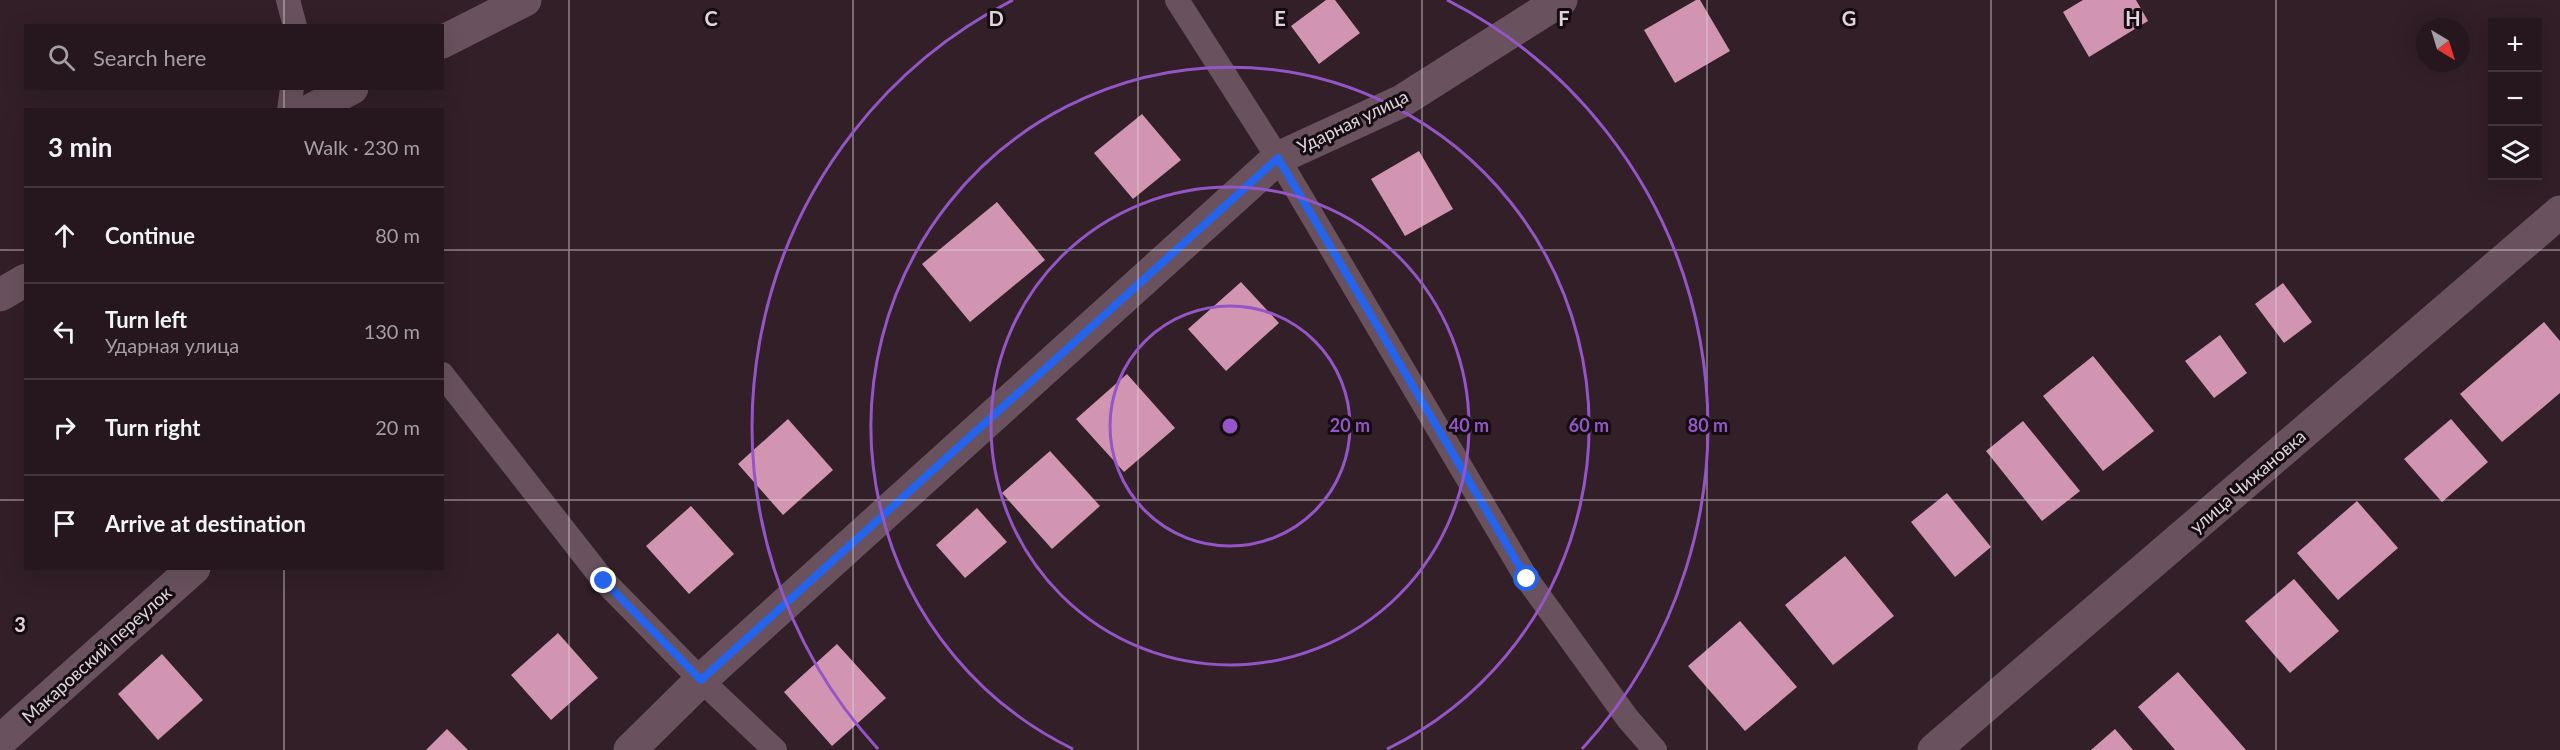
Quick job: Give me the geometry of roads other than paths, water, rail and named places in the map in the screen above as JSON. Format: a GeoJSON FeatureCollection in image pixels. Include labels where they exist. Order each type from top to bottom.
{"type":"FeatureCollection","features":[{"type":"Feature","properties":{"kind":"street"},"geometry":{"type":"LineString","coordinates":[[444,41],[525,0]]}},
{"type":"Feature","properties":{"kind":"street","name":"Ударная улица"},"geometry":{"type":"LineString","coordinates":[[630,750],[701,680],[1278,158],[1402,101],[1561,0]]}},
{"type":"Feature","properties":{"kind":"street"},"geometry":{"type":"LineString","coordinates":[[315,108],[348,90]]}},
{"type":"Feature","properties":{"kind":"street","name":"улица Чижановка"},"geometry":{"type":"LineString","coordinates":[[1934,750],[2560,212]]}},
{"type":"Feature","properties":{"kind":"street"},"geometry":{"type":"LineString","coordinates":[[0,295],[24,281]]}},
{"type":"Feature","properties":{"kind":"street","name":"Макаровский переулок"},"geometry":{"type":"LineString","coordinates":[[0,741],[192,570]]}},
{"type":"Feature","properties":{"kind":"lane"},"geometry":{"type":"LineString","coordinates":[[288,0],[294,24]]}},
{"type":"Feature","properties":{"kind":"lane"},"geometry":{"type":"LineString","coordinates":[[1177,0],[1278,158],[1527,579],[1628,719],[1655,750]]}},
{"type":"Feature","properties":{"kind":"lane"},"geometry":{"type":"LineString","coordinates":[[289,108],[292,90]]}},
{"type":"Feature","properties":{"kind":"lane"},"geometry":{"type":"LineString","coordinates":[[444,377],[604,581],[701,680],[775,750]]}}]}
